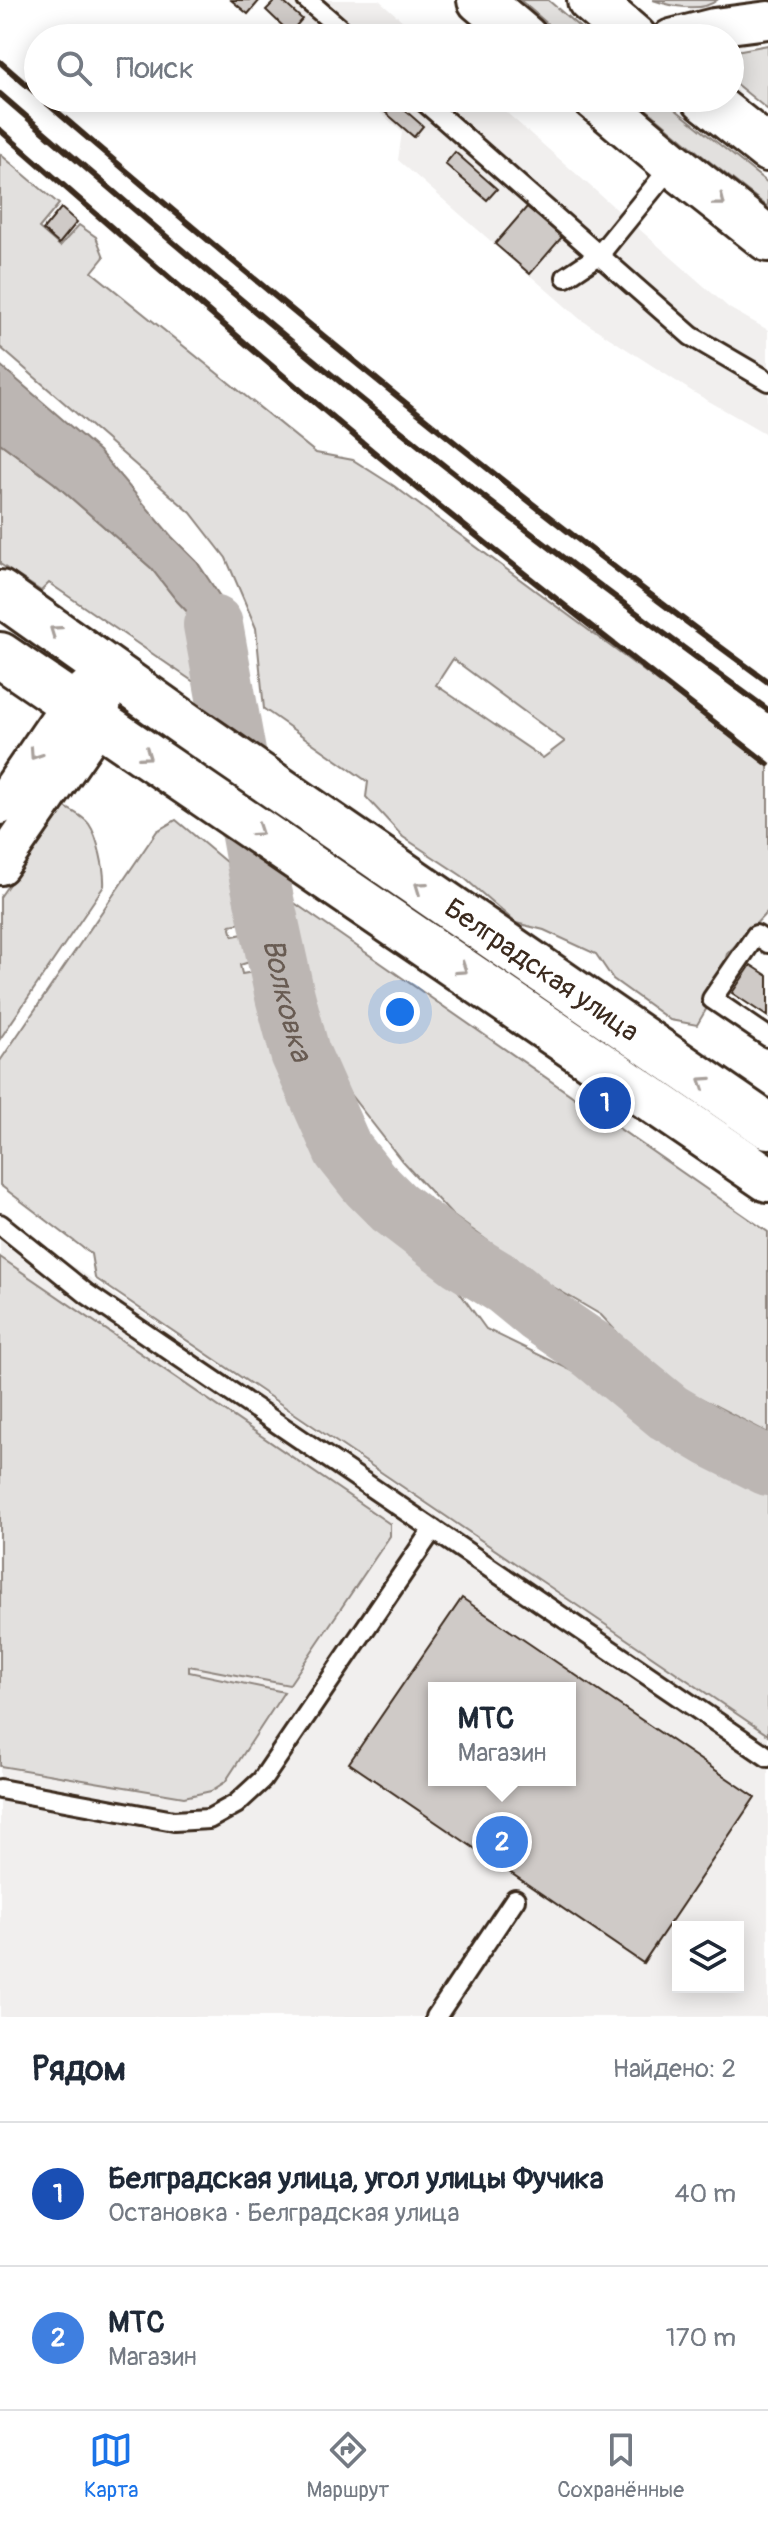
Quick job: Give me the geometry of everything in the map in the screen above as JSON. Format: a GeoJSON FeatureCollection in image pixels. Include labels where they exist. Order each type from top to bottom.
{"type":"FeatureCollection","features":[{"type":"Feature","properties":{"kind":"street"},"geometry":{"type":"LineString","coordinates":[[480,0],[508,24]]}},
{"type":"Feature","properties":{"kind":"street"},"geometry":{"type":"LineString","coordinates":[[590,0],[618,24]]}},
{"type":"Feature","properties":{"kind":"street"},"geometry":{"type":"LineString","coordinates":[[725,24],[762,14]]}},
{"type":"Feature","properties":{"kind":"street"},"geometry":{"type":"LineString","coordinates":[[612,112],[768,239]]}},
{"type":"Feature","properties":{"kind":"street"},"geometry":{"type":"LineString","coordinates":[[722,112],[768,149]]}},
{"type":"Feature","properties":{"kind":"street"},"geometry":{"type":"LineString","coordinates":[[0,593],[109,669],[0,866]]}},
{"type":"Feature","properties":{"kind":"street"},"geometry":{"type":"LineString","coordinates":[[0,655],[85,712]]}},
{"type":"Feature","properties":{"kind":"street","name":"Белградская улица"},"geometry":{"type":"LineString","coordinates":[[109,669],[768,1126]]}},
{"type":"Feature","properties":{"kind":"street"},"geometry":{"type":"LineString","coordinates":[[0,806],[85,712]]}},
{"type":"Feature","properties":{"kind":"street","name":"Белградская улица"},"geometry":{"type":"LineString","coordinates":[[85,712],[768,1179]]}},
{"type":"Feature","properties":{"kind":"lane"},"geometry":{"type":"LineString","coordinates":[[307,0],[335,24]]}},
{"type":"Feature","properties":{"kind":"lane"},"geometry":{"type":"LineString","coordinates":[[436,112],[691,336],[768,381]]}},
{"type":"Feature","properties":{"kind":"lane"},"geometry":{"type":"LineString","coordinates":[[566,277],[599,255],[673,164]]}},
{"type":"Feature","properties":{"kind":"lane"},"geometry":{"type":"LineString","coordinates":[[768,943],[756,935],[712,999],[768,1037]]}},
{"type":"Feature","properties":{"kind":"lane"},"geometry":{"type":"LineString","coordinates":[[0,1224],[87,1294],[768,1757]]}},
{"type":"Feature","properties":{"kind":"lane"},"geometry":{"type":"LineString","coordinates":[[0,1789],[174,1821],[209,1819],[236,1804],[262,1780],[433,1529]]}},
{"type":"Feature","properties":{"kind":"lane"},"geometry":{"type":"LineString","coordinates":[[436,2017],[515,1899]]}},
{"type":"Feature","properties":{"kind":"shaded area"},"geometry":{"type":"Polygon","coordinates":[[[274,0],[379,0],[406,24],[280,24],[264,10],[274,0]]]}},
{"type":"Feature","properties":{"kind":"shaded area"},"geometry":{"type":"Polygon","coordinates":[[[520,0],[548,0],[576,24],[548,24],[520,0]]]}},
{"type":"Feature","properties":{"kind":"shaded area"},"geometry":{"type":"Polygon","coordinates":[[[653,0],[717,0],[695,7],[653,0]]]}},
{"type":"Feature","properties":{"kind":"shaded area"},"geometry":{"type":"Polygon","coordinates":[[[768,45],[768,110],[744,90],[744,49],[768,45]]]}},
{"type":"Feature","properties":{"kind":"shaded area"},"geometry":{"type":"Polygon","coordinates":[[[380,112],[506,112],[729,308],[768,330],[768,435],[693,392],[580,319],[398,160],[402,132],[380,112]]]}},
{"type":"Feature","properties":{"kind":"shaded area"},"geometry":{"type":"Polygon","coordinates":[[[650,112],[679,112],[768,183],[768,207],[650,112]]]}},
{"type":"Feature","properties":{"kind":"shaded area"},"geometry":{"type":"Polygon","coordinates":[[[0,154],[59,204],[39,228],[60,246],[79,225],[96,237],[104,257],[92,272],[316,453],[353,460],[394,486],[768,763],[768,911],[727,954],[715,994],[697,1025],[670,1020],[613,979],[596,954],[544,930],[516,923],[462,876],[403,837],[366,797],[368,782],[264,709],[256,628],[226,558],[191,513],[0,347],[0,154]],[[453,659],[436,685],[543,758],[564,741],[453,659]]]}},
{"type":"Feature","properties":{"kind":"shaded area"},"geometry":{"type":"Polygon","coordinates":[[[0,365],[99,451],[197,562],[219,595],[246,711],[237,711],[207,691],[197,622],[151,568],[54,483],[0,443],[0,365]]]}},
{"type":"Feature","properties":{"kind":"shaded area"},"geometry":{"type":"Polygon","coordinates":[[[0,443],[54,483],[151,568],[197,622],[207,691],[49,583],[41,591],[0,564],[0,443]]]}},
{"type":"Feature","properties":{"kind":"shaded area"},"geometry":{"type":"Polygon","coordinates":[[[63,806],[89,824],[100,854],[104,886],[0,1039],[0,897],[63,806]]]}},
{"type":"Feature","properties":{"kind":"shaded area"},"geometry":{"type":"Polygon","coordinates":[[[176,820],[239,873],[248,922],[230,925],[233,936],[253,932],[257,951],[254,953],[256,960],[240,965],[242,974],[259,971],[287,1087],[308,1130],[358,1196],[439,1264],[486,1329],[583,1376],[687,1452],[745,1484],[768,1492],[768,1735],[95,1278],[91,1254],[0,1185],[0,1061],[157,831],[176,820]]]}},
{"type":"Feature","properties":{"kind":"shaded area"},"geometry":{"type":"Polygon","coordinates":[[[283,895],[768,1232],[768,1433],[658,1376],[601,1315],[543,1281],[452,1215],[402,1161],[349,1093],[312,1022],[283,895]]]}},
{"type":"Feature","properties":{"kind":"shaded area"},"geometry":{"type":"Polygon","coordinates":[[[0,1217],[768,1736],[768,2017],[0,2017],[0,1217]]]}},
{"type":"Feature","properties":{"kind":"shaded area"},"geometry":{"type":"Polygon","coordinates":[[[0,1257],[390,1524],[390,1536],[289,1685],[189,1666],[189,1672],[284,1692],[225,1782],[211,1791],[184,1797],[0,1766],[0,1257]]]}},
{"type":"Feature","properties":{"kind":"building"},"geometry":{"type":"Polygon","coordinates":[[[231,0],[260,0],[248,14],[231,0]]]}},
{"type":"Feature","properties":{"kind":"building"},"geometry":{"type":"Polygon","coordinates":[[[276,0],[281,0],[302,19],[298,24],[281,24],[266,10],[276,0]]]}},
{"type":"Feature","properties":{"kind":"building"},"geometry":{"type":"Polygon","coordinates":[[[385,112],[407,112],[423,126],[414,137],[385,112]]]}},
{"type":"Feature","properties":{"kind":"building"},"geometry":{"type":"Polygon","coordinates":[[[455,152],[497,189],[487,200],[445,164],[455,152]]]}},
{"type":"Feature","properties":{"kind":"building"},"geometry":{"type":"Polygon","coordinates":[[[527,207],[562,237],[530,274],[495,244],[527,207]]]}},
{"type":"Feature","properties":{"kind":"building"},"geometry":{"type":"Polygon","coordinates":[[[61,208],[77,222],[59,244],[43,230],[61,208]]]}},
{"type":"Feature","properties":{"kind":"building"},"geometry":{"type":"Polygon","coordinates":[[[751,965],[768,976],[768,1017],[732,993],[751,965]]]}},
{"type":"Feature","properties":{"kind":"building"},"geometry":{"type":"Polygon","coordinates":[[[462,1598],[755,1797],[643,1963],[349,1763],[462,1598]]]}},
{"type":"Feature","properties":{"kind":"waterway","name":"Волковка"},"geometry":{"type":"LineString","coordinates":[[213,625],[256,863],[285,996],[300,1053],[343,1150],[393,1207],[460,1258],[506,1286],[594,1351],[668,1412],[768,1466]]}},
{"type":"Feature","properties":{"kind":"railway"},"geometry":{"type":"LineString","coordinates":[[0,62],[24,83]]}},
{"type":"Feature","properties":{"kind":"railway"},"geometry":{"type":"LineString","coordinates":[[0,94],[202,267],[407,436],[586,575],[768,710]]}},
{"type":"Feature","properties":{"kind":"railway"},"geometry":{"type":"LineString","coordinates":[[58,112],[399,398],[674,613],[768,682]]}},
{"type":"Feature","properties":{"kind":"railway"},"geometry":{"type":"LineString","coordinates":[[0,130],[387,463],[768,764]]}},
{"type":"Feature","properties":{"kind":"place","name":"Белградская улица, угол улицы Фучика"},"geometry":{"type":"Point","coordinates":[605,1103]}},
{"type":"Feature","properties":{"kind":"place","name":"МТС"},"geometry":{"type":"Point","coordinates":[502,1842]}}]}
